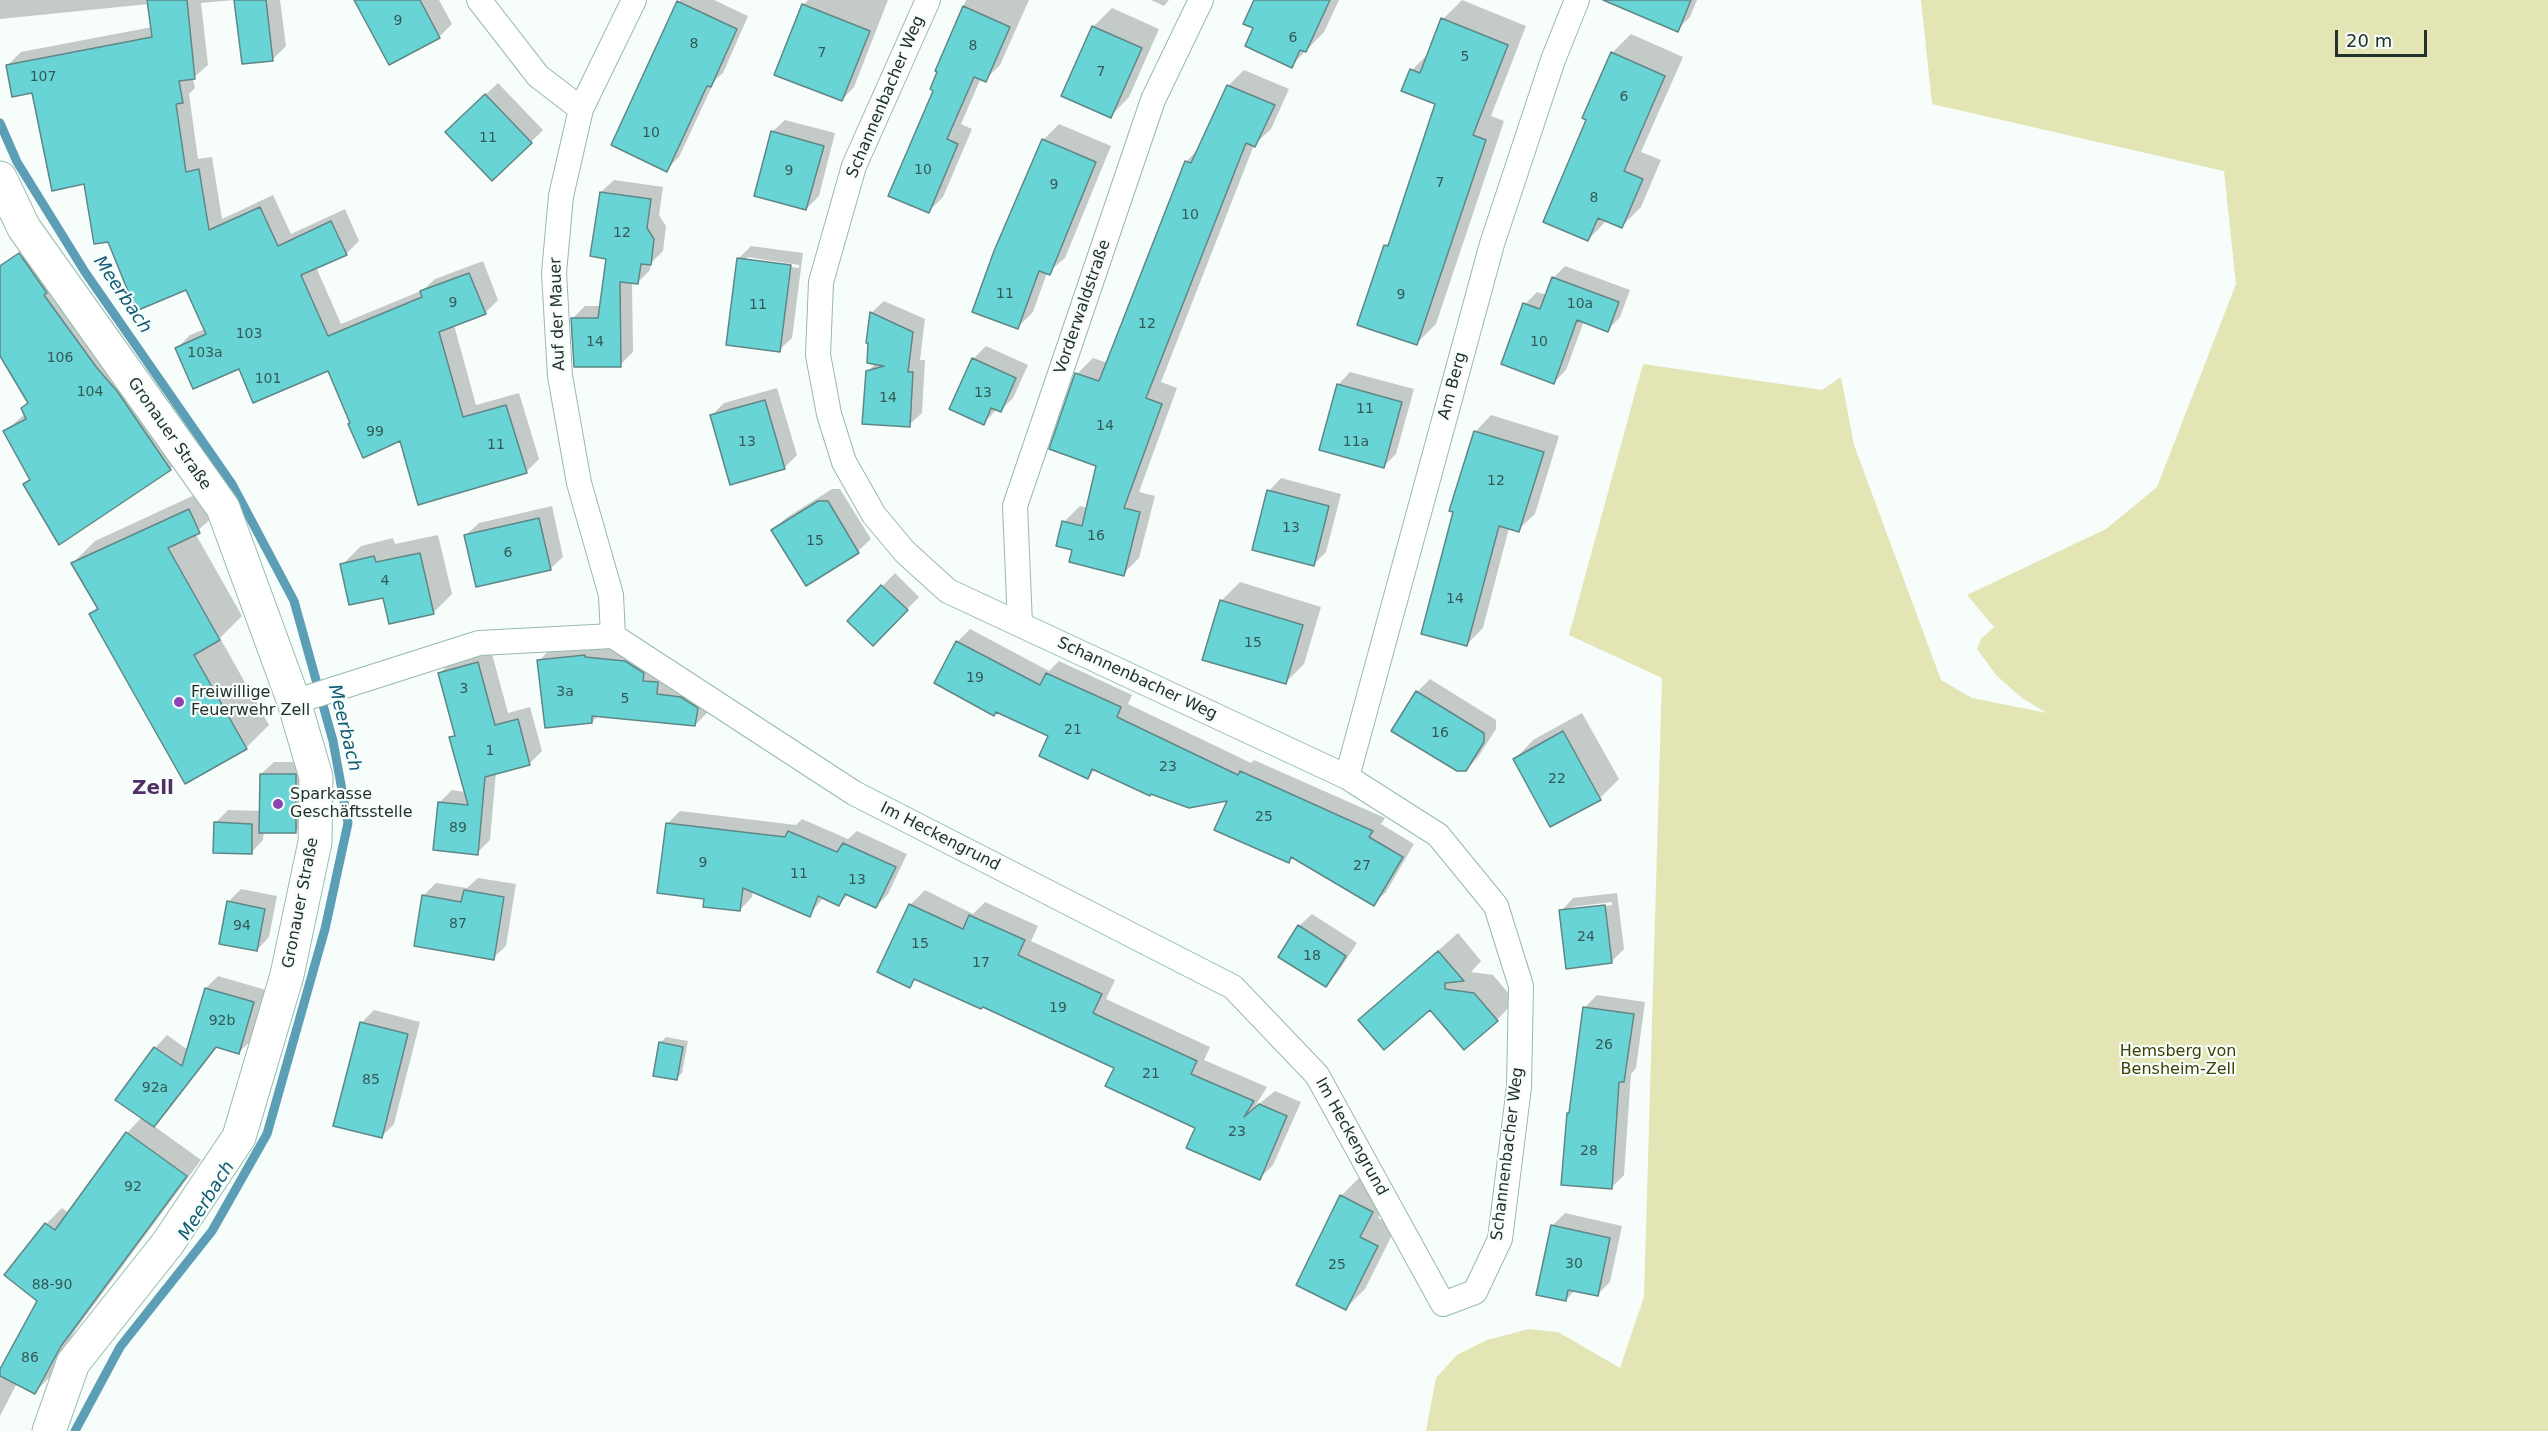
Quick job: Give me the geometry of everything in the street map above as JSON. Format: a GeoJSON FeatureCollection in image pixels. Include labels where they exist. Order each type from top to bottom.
{"type":"FeatureCollection","features":[{"type":"Feature","properties":{"kind":"street"},"geometry":{"type":"LineString","coordinates":[[479,0],[538,76],[581,110]]}},
{"type":"Feature","properties":{"kind":"street","name":"Auf der Mauer"},"geometry":{"type":"LineString","coordinates":[[613,636],[611,595],[579,483],[559,364],[554,273],[561,196],[581,110],[634,0]]}},
{"type":"Feature","properties":{"kind":"street","name":"Schannenbacher Weg"},"geometry":{"type":"LineString","coordinates":[[928,0],[854,166],[821,282],[818,355],[829,414],[844,462],[874,515],[905,552],[948,591],[1347,777],[1438,835],[1496,906],[1521,986],[1519,1087],[1500,1239],[1475,1292],[1443,1304]]}},
{"type":"Feature","properties":{"kind":"street","name":"Vorderwaldstraße"},"geometry":{"type":"LineString","coordinates":[[1020,624],[1016,506],[1153,100],[1201,0]]}},
{"type":"Feature","properties":{"kind":"street","name":"Am Berg"},"geometry":{"type":"LineString","coordinates":[[1347,777],[1492,244],[1553,60],[1577,0]]}},
{"type":"Feature","properties":{"kind":"street","name":"Gronauer Straße"},"geometry":{"type":"LineString","coordinates":[[0,178],[24,228],[223,508],[312,697],[315,842],[286,975],[238,1137],[168,1243],[73,1363],[49,1431]]}},
{"type":"Feature","properties":{"kind":"street"},"geometry":{"type":"LineString","coordinates":[[312,697],[479,643],[613,636]]}},
{"type":"Feature","properties":{"kind":"street","name":"Im Heckengrund"},"geometry":{"type":"LineString","coordinates":[[613,636],[854,793],[1233,987],[1317,1075],[1443,1304]]}},
{"type":"Feature","properties":{"kind":"green space","name":"Hemsberg von Bensheim-Zell"},"geometry":{"type":"Polygon","coordinates":[[[1921,0],[2548,0],[2548,1431],[1426,1431],[1436,1378],[1457,1355],[1487,1340],[1529,1329],[1558,1332],[1620,1368],[1644,1297],[1662,678],[1569,635],[1643,364],[1822,390],[1841,377],[1854,445],[1941,680],[1972,698],[2047,713],[2022,698],[1996,675],[1977,649],[1981,639],[1994,627],[1967,595],[2106,529],[2157,487],[2236,284],[2224,171],[1932,104],[1921,0]]]}},
{"type":"Feature","properties":{"kind":"building"},"geometry":{"type":"Polygon","coordinates":[[[147,0],[187,0],[195,79],[179,81],[183,103],[176,104],[186,172],[199,169],[209,230],[260,207],[278,246],[331,221],[347,255],[301,275],[328,336],[422,297],[420,291],[469,273],[486,314],[439,332],[463,417],[506,405],[527,473],[418,505],[400,441],[363,458],[328,371],[253,403],[239,369],[193,389],[175,348],[206,334],[186,290],[136,311],[108,242],[94,244],[84,184],[52,191],[32,93],[12,97],[6,65],[152,37],[147,0]]]}},
{"type":"Feature","properties":{"kind":"building"},"geometry":{"type":"Polygon","coordinates":[[[234,0],[266,0],[273,61],[242,64],[234,0]]]}},
{"type":"Feature","properties":{"kind":"building"},"geometry":{"type":"Polygon","coordinates":[[[354,0],[420,0],[440,38],[389,65],[354,0]]]}},
{"type":"Feature","properties":{"kind":"building"},"geometry":{"type":"Polygon","coordinates":[[[1254,0],[1330,0],[1306,52],[1300,50],[1292,68],[1245,46],[1253,28],[1243,24],[1254,0]]]}},
{"type":"Feature","properties":{"kind":"building"},"geometry":{"type":"Polygon","coordinates":[[[1603,0],[1691,0],[1678,32],[1603,0]]]}},
{"type":"Feature","properties":{"kind":"building"},"geometry":{"type":"Polygon","coordinates":[[[677,1],[737,29],[711,87],[707,86],[667,172],[611,145],[677,1]]]}},
{"type":"Feature","properties":{"kind":"building"},"geometry":{"type":"Polygon","coordinates":[[[802,4],[870,31],[842,101],[774,75],[802,4]]]}},
{"type":"Feature","properties":{"kind":"building"},"geometry":{"type":"Polygon","coordinates":[[[963,6],[1010,27],[986,82],[974,77],[947,139],[958,144],[929,213],[888,196],[933,91],[930,89],[937,72],[935,71],[963,6]]]}},
{"type":"Feature","properties":{"kind":"building"},"geometry":{"type":"Polygon","coordinates":[[[1441,18],[1508,45],[1473,135],[1486,140],[1417,345],[1357,325],[1384,245],[1388,246],[1435,104],[1401,91],[1410,69],[1420,73],[1441,18]]]}},
{"type":"Feature","properties":{"kind":"building"},"geometry":{"type":"Polygon","coordinates":[[[1092,26],[1142,48],[1111,118],[1061,96],[1092,26]]]}},
{"type":"Feature","properties":{"kind":"building"},"geometry":{"type":"Polygon","coordinates":[[[1611,52],[1665,76],[1624,171],[1643,179],[1622,228],[1598,218],[1588,241],[1543,222],[1586,120],[1582,118],[1611,52]]]}},
{"type":"Feature","properties":{"kind":"building"},"geometry":{"type":"Polygon","coordinates":[[[1227,85],[1275,105],[1255,147],[1246,143],[1146,398],[1162,404],[1124,508],[1140,512],[1124,576],[1069,562],[1072,550],[1056,546],[1062,521],[1082,526],[1096,466],[1049,449],[1075,373],[1099,381],[1185,161],[1191,163],[1227,85]]]}},
{"type":"Feature","properties":{"kind":"building"},"geometry":{"type":"Polygon","coordinates":[[[485,94],[532,143],[492,181],[445,132],[485,94]]]}},
{"type":"Feature","properties":{"kind":"building"},"geometry":{"type":"Polygon","coordinates":[[[771,131],[824,146],[806,210],[754,196],[771,131]]]}},
{"type":"Feature","properties":{"kind":"building"},"geometry":{"type":"Polygon","coordinates":[[[1042,139],[1096,162],[1050,275],[1039,271],[1018,329],[972,312],[994,251],[1042,139]]]}},
{"type":"Feature","properties":{"kind":"building"},"geometry":{"type":"Polygon","coordinates":[[[600,192],[651,199],[647,228],[654,239],[651,265],[641,264],[638,284],[620,282],[621,367],[574,367],[571,318],[598,318],[606,259],[590,256],[600,192]]]}},
{"type":"Feature","properties":{"kind":"building"},"geometry":{"type":"Polygon","coordinates":[[[19,253],[47,293],[44,295],[97,368],[117,391],[171,470],[59,545],[23,484],[30,480],[3,431],[26,419],[21,408],[28,403],[0,356],[0,266],[19,253]]]}},
{"type":"Feature","properties":{"kind":"building"},"geometry":{"type":"Polygon","coordinates":[[[737,258],[791,265],[780,352],[726,345],[737,258]]]}},
{"type":"Feature","properties":{"kind":"building"},"geometry":{"type":"Polygon","coordinates":[[[1552,277],[1619,302],[1608,332],[1577,320],[1554,384],[1501,364],[1523,303],[1540,309],[1552,277]]]}},
{"type":"Feature","properties":{"kind":"building"},"geometry":{"type":"Polygon","coordinates":[[[870,312],[913,332],[908,372],[913,372],[910,427],[862,424],[866,371],[884,366],[867,363],[868,343],[866,343],[870,312]]]}},
{"type":"Feature","properties":{"kind":"building"},"geometry":{"type":"Polygon","coordinates":[[[972,358],[1016,378],[1001,412],[991,408],[984,425],[949,409],[972,358]]]}},
{"type":"Feature","properties":{"kind":"building"},"geometry":{"type":"Polygon","coordinates":[[[1337,384],[1402,402],[1384,468],[1319,450],[1337,384]]]}},
{"type":"Feature","properties":{"kind":"building"},"geometry":{"type":"Polygon","coordinates":[[[765,400],[785,469],[730,485],[710,415],[765,400]]]}},
{"type":"Feature","properties":{"kind":"building"},"geometry":{"type":"Polygon","coordinates":[[[1474,431],[1544,452],[1519,532],[1499,526],[1467,646],[1421,634],[1453,512],[1449,511],[1474,431]]]}},
{"type":"Feature","properties":{"kind":"building"},"geometry":{"type":"Polygon","coordinates":[[[1267,490],[1329,506],[1314,566],[1252,550],[1267,490]]]}},
{"type":"Feature","properties":{"kind":"building"},"geometry":{"type":"Polygon","coordinates":[[[818,501],[828,501],[859,553],[806,586],[771,530],[818,501]]]}},
{"type":"Feature","properties":{"kind":"building","name":"Freiwillige Feuerwehr Zell"},"geometry":{"type":"Polygon","coordinates":[[[189,509],[200,533],[168,548],[220,640],[194,655],[247,749],[185,784],[89,614],[98,609],[71,563],[189,509]]]}},
{"type":"Feature","properties":{"kind":"building"},"geometry":{"type":"Polygon","coordinates":[[[539,518],[551,570],[476,587],[464,535],[539,518]]]}},
{"type":"Feature","properties":{"kind":"building"},"geometry":{"type":"Polygon","coordinates":[[[420,553],[434,614],[389,624],[383,598],[349,605],[340,564],[374,556],[376,562],[420,553]]]}},
{"type":"Feature","properties":{"kind":"building"},"geometry":{"type":"Polygon","coordinates":[[[881,585],[908,610],[873,646],[847,621],[881,585]]]}},
{"type":"Feature","properties":{"kind":"building"},"geometry":{"type":"Polygon","coordinates":[[[1220,600],[1303,625],[1286,684],[1202,660],[1220,600]]]}},
{"type":"Feature","properties":{"kind":"building"},"geometry":{"type":"Polygon","coordinates":[[[956,641],[1040,685],[1046,673],[1121,707],[1117,717],[1238,775],[1240,771],[1373,831],[1369,837],[1403,857],[1374,906],[1291,857],[1289,863],[1214,830],[1227,801],[1189,808],[1151,794],[1150,796],[1092,769],[1088,779],[1039,756],[1048,736],[996,712],[994,716],[934,683],[956,641]]]}},
{"type":"Feature","properties":{"kind":"building"},"geometry":{"type":"Polygon","coordinates":[[[585,655],[585,657],[625,661],[644,673],[643,681],[658,682],[657,694],[681,697],[698,708],[695,726],[592,716],[592,723],[545,728],[537,660],[585,655]]]}},
{"type":"Feature","properties":{"kind":"building"},"geometry":{"type":"Polygon","coordinates":[[[478,662],[495,725],[518,719],[530,765],[485,777],[478,855],[433,850],[438,802],[468,805],[449,737],[455,736],[438,673],[478,662]]]}},
{"type":"Feature","properties":{"kind":"building"},"geometry":{"type":"Polygon","coordinates":[[[1416,691],[1484,733],[1484,742],[1466,771],[1457,771],[1391,731],[1416,691]]]}},
{"type":"Feature","properties":{"kind":"building"},"geometry":{"type":"Polygon","coordinates":[[[1563,731],[1601,800],[1550,827],[1513,759],[1563,731]]]}},
{"type":"Feature","properties":{"kind":"building","name":"Sparkasse Geschäftsstelle"},"geometry":{"type":"Polygon","coordinates":[[[260,774],[296,774],[296,833],[259,833],[260,774]]]}},
{"type":"Feature","properties":{"kind":"building"},"geometry":{"type":"Polygon","coordinates":[[[214,822],[252,824],[252,854],[213,853],[214,822]]]}},
{"type":"Feature","properties":{"kind":"building"},"geometry":{"type":"Polygon","coordinates":[[[666,823],[785,837],[788,831],[837,852],[843,843],[896,867],[876,908],[845,894],[839,906],[818,896],[810,917],[743,888],[740,911],[703,907],[704,899],[657,893],[666,823]]]}},
{"type":"Feature","properties":{"kind":"building"},"geometry":{"type":"Polygon","coordinates":[[[464,890],[504,897],[494,960],[414,946],[422,895],[461,902],[464,890]]]}},
{"type":"Feature","properties":{"kind":"building"},"geometry":{"type":"Polygon","coordinates":[[[227,901],[265,909],[257,951],[219,944],[227,901]]]}},
{"type":"Feature","properties":{"kind":"building"},"geometry":{"type":"Polygon","coordinates":[[[909,904],[963,929],[969,915],[1025,940],[1018,955],[1102,994],[1093,1013],[1197,1061],[1191,1074],[1254,1101],[1244,1117],[1259,1104],[1287,1116],[1260,1180],[1186,1148],[1195,1128],[1105,1086],[1114,1068],[983,1007],[981,1009],[914,979],[910,988],[877,972],[909,904]]]}},
{"type":"Feature","properties":{"kind":"building"},"geometry":{"type":"Polygon","coordinates":[[[1605,905],[1612,963],[1566,969],[1559,910],[1605,905]]]}},
{"type":"Feature","properties":{"kind":"building"},"geometry":{"type":"Polygon","coordinates":[[[1298,925],[1346,956],[1326,987],[1278,957],[1298,925]]]}},
{"type":"Feature","properties":{"kind":"building"},"geometry":{"type":"Polygon","coordinates":[[[1438,951],[1464,981],[1445,983],[1445,989],[1474,993],[1498,1021],[1464,1050],[1430,1010],[1384,1050],[1358,1020],[1438,951]]]}},
{"type":"Feature","properties":{"kind":"building"},"geometry":{"type":"Polygon","coordinates":[[[205,988],[254,1002],[239,1054],[216,1047],[154,1127],[115,1100],[154,1047],[182,1066],[205,988]]]}},
{"type":"Feature","properties":{"kind":"building"},"geometry":{"type":"Polygon","coordinates":[[[1583,1007],[1634,1014],[1624,1082],[1619,1082],[1612,1189],[1561,1185],[1567,1113],[1569,1113],[1583,1007]]]}},
{"type":"Feature","properties":{"kind":"building"},"geometry":{"type":"Polygon","coordinates":[[[360,1022],[408,1034],[382,1138],[333,1126],[360,1022]]]}},
{"type":"Feature","properties":{"kind":"building"},"geometry":{"type":"Polygon","coordinates":[[[659,1042],[683,1047],[677,1080],[653,1076],[659,1042]]]}},
{"type":"Feature","properties":{"kind":"building"},"geometry":{"type":"Polygon","coordinates":[[[126,1132],[187,1176],[61,1346],[35,1394],[0,1376],[0,1369],[37,1301],[4,1275],[45,1223],[55,1230],[126,1132]]]}},
{"type":"Feature","properties":{"kind":"building"},"geometry":{"type":"Polygon","coordinates":[[[1340,1195],[1373,1212],[1360,1237],[1378,1246],[1346,1310],[1296,1285],[1340,1195]]]}},
{"type":"Feature","properties":{"kind":"building"},"geometry":{"type":"Polygon","coordinates":[[[1551,1225],[1610,1238],[1598,1296],[1568,1290],[1566,1301],[1536,1295],[1551,1225]]]}},
{"type":"Feature","properties":{"kind":"waterway","name":"Meerbach"},"geometry":{"type":"LineString","coordinates":[[0,123],[17,162],[85,272],[232,484],[294,601],[333,741],[348,823],[325,929],[267,1134],[212,1231],[120,1347],[75,1431]]}},
{"type":"Feature","properties":{"kind":"place","name":"Freiwillige Feuerwehr Zell"},"geometry":{"type":"Point","coordinates":[179,702]}},
{"type":"Feature","properties":{"kind":"place","name":"Sparkasse Geschäftsstelle"},"geometry":{"type":"Point","coordinates":[278,804]}},
{"type":"Feature","properties":{"kind":"district","name":"Zell"},"geometry":{"type":"Point","coordinates":[153,789]}}]}
